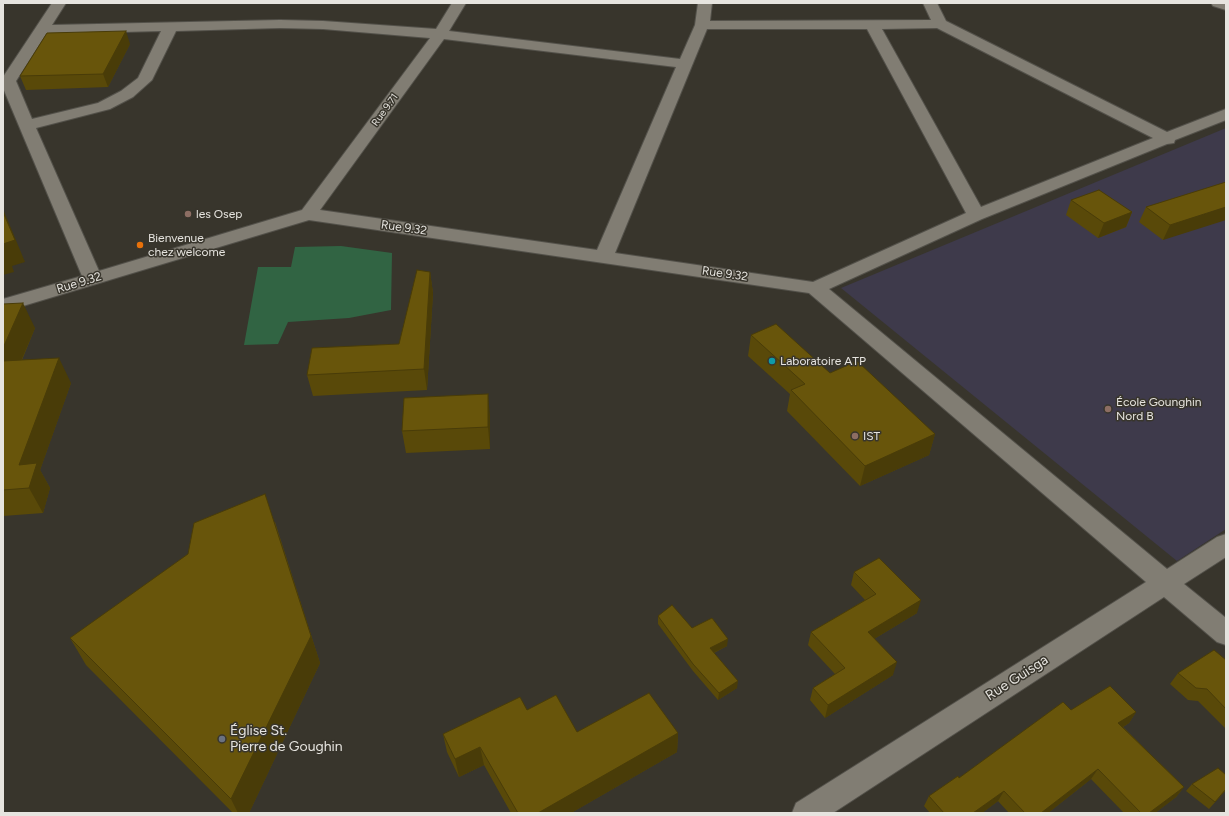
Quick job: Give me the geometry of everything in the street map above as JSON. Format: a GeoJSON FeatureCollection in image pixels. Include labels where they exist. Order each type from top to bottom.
{"type":"FeatureCollection","features":[{"type":"Feature","properties":{"kind":"street"},"geometry":{"type":"LineString","coordinates":[[59,3],[6,81],[27,125],[93,279]]}},
{"type":"Feature","properties":{"kind":"street","name":"Rue 9.71"},"geometry":{"type":"LineString","coordinates":[[308,214],[440,34],[459,3]]}},
{"type":"Feature","properties":{"kind":"street"},"geometry":{"type":"LineString","coordinates":[[604,257],[702,25],[705,3]]}},
{"type":"Feature","properties":{"kind":"street"},"geometry":{"type":"LineString","coordinates":[[930,3],[940,24]]}},
{"type":"Feature","properties":{"kind":"street"},"geometry":{"type":"LineString","coordinates":[[1218,3],[1226,6]]}},
{"type":"Feature","properties":{"kind":"street"},"geometry":{"type":"LineString","coordinates":[[42,30],[280,24],[323,25],[440,34],[685,64]]}},
{"type":"Feature","properties":{"kind":"street"},"geometry":{"type":"LineString","coordinates":[[872,24],[976,215]]}},
{"type":"Feature","properties":{"kind":"street"},"geometry":{"type":"LineString","coordinates":[[702,25],[940,24],[1168,139]]}},
{"type":"Feature","properties":{"kind":"street"},"geometry":{"type":"LineString","coordinates":[[27,125],[104,106],[128,94],[144,80],[171,26]]}},
{"type":"Feature","properties":{"kind":"street"},"geometry":{"type":"LineString","coordinates":[[1226,114],[1168,139],[976,215],[815,288],[1226,634]]}},
{"type":"Feature","properties":{"kind":"street","name":"Rue 9.32"},"geometry":{"type":"LineString","coordinates":[[3,306],[308,214],[815,288]]}},
{"type":"Feature","properties":{"kind":"street","name":"Rue Guisga"},"geometry":{"type":"LineString","coordinates":[[807,813],[1226,544]]}},
{"type":"Feature","properties":{"kind":"shaded area","name":"École Gounghin Nord B"},"geometry":{"type":"Polygon","coordinates":[[[1226,128],[1226,529],[1177,561],[841,288],[1226,128]]]}},
{"type":"Feature","properties":{"kind":"green space"},"geometry":{"type":"Polygon","coordinates":[[[341,246],[392,253],[391,310],[349,318],[288,322],[278,344],[244,345],[258,267],[291,267],[295,247],[341,246]]]}},
{"type":"Feature","properties":{"kind":"building"},"geometry":{"type":"Polygon","coordinates":[[[126,31],[103,74],[20,76],[47,33],[126,31]]]}},
{"type":"Feature","properties":{"kind":"building"},"geometry":{"type":"Polygon","coordinates":[[[1226,182],[1226,207],[1170,225],[1146,207],[1226,182]]]}},
{"type":"Feature","properties":{"kind":"building"},"geometry":{"type":"Polygon","coordinates":[[[1099,190],[1132,212],[1104,223],[1071,200],[1099,190]]]}},
{"type":"Feature","properties":{"kind":"building"},"geometry":{"type":"Polygon","coordinates":[[[3,212],[15,240],[3,244],[3,212]]]}},
{"type":"Feature","properties":{"kind":"building"},"geometry":{"type":"Polygon","coordinates":[[[417,270],[430,272],[424,369],[307,375],[312,348],[399,344],[417,270]]]}},
{"type":"Feature","properties":{"kind":"building"},"geometry":{"type":"Polygon","coordinates":[[[23,303],[3,348],[3,304],[23,303]]]}},
{"type":"Feature","properties":{"kind":"building"},"geometry":{"type":"Polygon","coordinates":[[[776,324],[830,373],[857,361],[935,434],[865,466],[791,390],[805,384],[751,335],[776,324]]]}},
{"type":"Feature","properties":{"kind":"building"},"geometry":{"type":"Polygon","coordinates":[[[59,358],[19,465],[37,463],[29,488],[3,490],[3,361],[59,358]]]}},
{"type":"Feature","properties":{"kind":"building"},"geometry":{"type":"Polygon","coordinates":[[[488,394],[488,427],[402,431],[404,398],[488,394]]]}},
{"type":"Feature","properties":{"kind":"building","name":"Église St. Pierre de Goughin"},"geometry":{"type":"Polygon","coordinates":[[[265,494],[311,636],[231,799],[70,638],[188,554],[194,523],[265,494]]]}},
{"type":"Feature","properties":{"kind":"building"},"geometry":{"type":"Polygon","coordinates":[[[879,558],[921,600],[868,632],[897,662],[828,705],[813,688],[845,668],[811,632],[876,594],[854,572],[879,558]]]}},
{"type":"Feature","properties":{"kind":"building"},"geometry":{"type":"Polygon","coordinates":[[[672,605],[692,628],[712,618],[728,639],[710,648],[738,681],[719,693],[693,664],[658,616],[672,605]]]}},
{"type":"Feature","properties":{"kind":"building"},"geometry":{"type":"Polygon","coordinates":[[[1214,650],[1226,660],[1226,709],[1207,689],[1196,688],[1178,673],[1214,650]]]}},
{"type":"Feature","properties":{"kind":"building"},"geometry":{"type":"Polygon","coordinates":[[[1110,686],[1136,712],[1118,723],[1184,787],[1149,813],[1141,813],[1098,769],[1041,813],[1025,813],[1004,791],[973,813],[944,813],[929,796],[958,776],[959,778],[1063,702],[1071,710],[1110,686]]]}},
{"type":"Feature","properties":{"kind":"building"},"geometry":{"type":"Polygon","coordinates":[[[649,693],[678,733],[538,813],[518,813],[480,747],[455,759],[443,734],[520,697],[527,710],[556,695],[577,732],[649,693]]]}},
{"type":"Feature","properties":{"kind":"building"},"geometry":{"type":"Polygon","coordinates":[[[1218,768],[1226,775],[1226,789],[1215,802],[1192,784],[1218,768]]]}},
{"type":"Feature","properties":{"kind":"place","name":"les Osep"},"geometry":{"type":"Point","coordinates":[188,214]}},
{"type":"Feature","properties":{"kind":"place","name":"Bienvenue chez welcome"},"geometry":{"type":"Point","coordinates":[140,245]}},
{"type":"Feature","properties":{"kind":"place","name":"Laboratoire ATP"},"geometry":{"type":"Point","coordinates":[772,361]}},
{"type":"Feature","properties":{"kind":"place","name":"École Gounghin Nord B"},"geometry":{"type":"Point","coordinates":[1108,409]}},
{"type":"Feature","properties":{"kind":"place","name":"IST"},"geometry":{"type":"Point","coordinates":[855,436]}},
{"type":"Feature","properties":{"kind":"place","name":"Église St. Pierre de Goughin"},"geometry":{"type":"Point","coordinates":[222,739]}}]}
